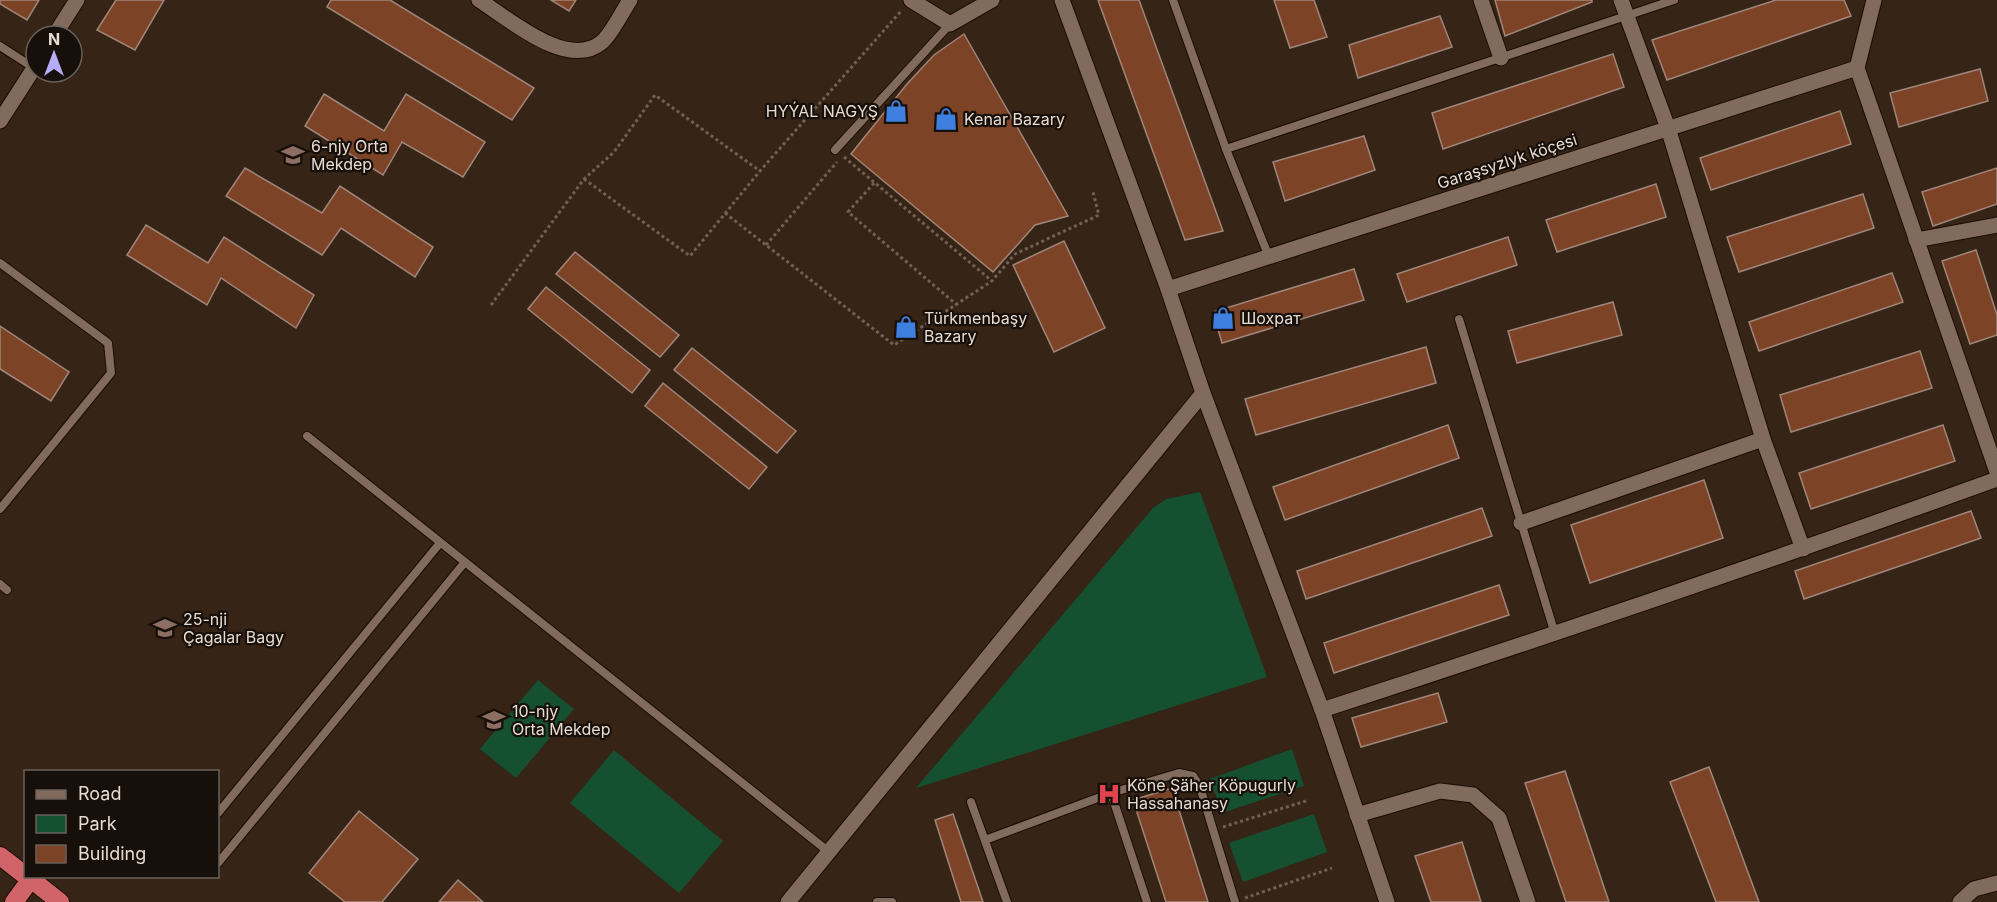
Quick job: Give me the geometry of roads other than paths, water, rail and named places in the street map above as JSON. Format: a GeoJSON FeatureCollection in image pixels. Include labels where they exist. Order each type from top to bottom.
{"type":"FeatureCollection","features":[{"type":"Feature","properties":{"kind":"highway"},"geometry":{"type":"LineString","coordinates":[[0,856],[24,874]]}},
{"type":"Feature","properties":{"kind":"highway"},"geometry":{"type":"LineString","coordinates":[[14,902],[27,878]]}},
{"type":"Feature","properties":{"kind":"highway"},"geometry":{"type":"LineString","coordinates":[[29,878],[60,902]]}},
{"type":"Feature","properties":{"kind":"highway"},"geometry":{"type":"LineString","coordinates":[[0,897],[6,902]]}},
{"type":"Feature","properties":{"kind":"street"},"geometry":{"type":"LineString","coordinates":[[62,24],[77,0]]}},
{"type":"Feature","properties":{"kind":"street"},"geometry":{"type":"LineString","coordinates":[[479,0],[547,44],[568,51],[587,51],[603,41],[630,0]]}},
{"type":"Feature","properties":{"kind":"street"},"geometry":{"type":"LineString","coordinates":[[911,0],[950,24],[992,0]]}},
{"type":"Feature","properties":{"kind":"street"},"geometry":{"type":"LineString","coordinates":[[1062,0],[1168,289],[1203,393],[1322,710],[1387,902]]}},
{"type":"Feature","properties":{"kind":"street"},"geometry":{"type":"LineString","coordinates":[[1481,0],[1501,58]]}},
{"type":"Feature","properties":{"kind":"street"},"geometry":{"type":"LineString","coordinates":[[1621,0],[1668,129],[1763,439],[1803,549]]}},
{"type":"Feature","properties":{"kind":"street"},"geometry":{"type":"LineString","coordinates":[[1874,0],[1857,68],[1997,472]]}},
{"type":"Feature","properties":{"kind":"street","name":"Garaşsyzlyk köçesi"},"geometry":{"type":"LineString","coordinates":[[1168,289],[1857,68]]}},
{"type":"Feature","properties":{"kind":"street"},"geometry":{"type":"LineString","coordinates":[[0,122],[24,84]]}},
{"type":"Feature","properties":{"kind":"street"},"geometry":{"type":"LineString","coordinates":[[1917,240],[1997,225]]}},
{"type":"Feature","properties":{"kind":"street"},"geometry":{"type":"LineString","coordinates":[[788,902],[1203,393]]}},
{"type":"Feature","properties":{"kind":"street"},"geometry":{"type":"LineString","coordinates":[[1521,523],[1763,439]]}},
{"type":"Feature","properties":{"kind":"street"},"geometry":{"type":"LineString","coordinates":[[1322,710],[1555,634],[1803,549],[1997,479]]}},
{"type":"Feature","properties":{"kind":"street"},"geometry":{"type":"LineString","coordinates":[[1357,815],[1440,791],[1473,795],[1499,818],[1528,902]]}},
{"type":"Feature","properties":{"kind":"street"},"geometry":{"type":"LineString","coordinates":[[1960,902],[1974,889],[1997,883]]}},
{"type":"Feature","properties":{"kind":"lane"},"geometry":{"type":"LineString","coordinates":[[1173,0],[1226,149],[1269,257]]}},
{"type":"Feature","properties":{"kind":"lane"},"geometry":{"type":"LineString","coordinates":[[1226,149],[1674,0]]}},
{"type":"Feature","properties":{"kind":"lane"},"geometry":{"type":"LineString","coordinates":[[836,150],[950,24]]}},
{"type":"Feature","properties":{"kind":"lane"},"geometry":{"type":"LineString","coordinates":[[0,46],[24,60]]}},
{"type":"Feature","properties":{"kind":"lane"},"geometry":{"type":"LineString","coordinates":[[0,263],[108,343],[111,373],[0,509]]}},
{"type":"Feature","properties":{"kind":"lane"},"geometry":{"type":"LineString","coordinates":[[1459,319],[1555,634]]}},
{"type":"Feature","properties":{"kind":"lane"},"geometry":{"type":"LineString","coordinates":[[306,436],[829,852]]}},
{"type":"Feature","properties":{"kind":"lane"},"geometry":{"type":"LineString","coordinates":[[219,812],[440,543]]}},
{"type":"Feature","properties":{"kind":"lane"},"geometry":{"type":"LineString","coordinates":[[219,862],[465,562]]}},
{"type":"Feature","properties":{"kind":"lane"},"geometry":{"type":"LineString","coordinates":[[985,840],[1111,793],[1179,773],[1193,776],[1200,787],[1235,902]]}},
{"type":"Feature","properties":{"kind":"lane"},"geometry":{"type":"LineString","coordinates":[[1111,793],[1147,902]]}},
{"type":"Feature","properties":{"kind":"lane"},"geometry":{"type":"LineString","coordinates":[[971,802],[1007,902]]}},
{"type":"Feature","properties":{"kind":"lane"},"geometry":{"type":"LineString","coordinates":[[877,902],[892,902]]}},
{"type":"Feature","properties":{"kind":"place","name":"HYÝAL NAGYŞ"},"geometry":{"type":"Point","coordinates":[896,111]}},
{"type":"Feature","properties":{"kind":"place","name":"Kenar Bazary"},"geometry":{"type":"Point","coordinates":[946,119]}},
{"type":"Feature","properties":{"kind":"place","name":"6-njy Orta Mekdep"},"geometry":{"type":"Point","coordinates":[293,155]}},
{"type":"Feature","properties":{"kind":"place","name":"Шохрат"},"geometry":{"type":"Point","coordinates":[1223,318]}},
{"type":"Feature","properties":{"kind":"place","name":"Türkmenbaşy Bazary"},"geometry":{"type":"Point","coordinates":[906,327]}},
{"type":"Feature","properties":{"kind":"place","name":"25-nji Çagalar Bagy"},"geometry":{"type":"Point","coordinates":[165,628]}},
{"type":"Feature","properties":{"kind":"place","name":"10-njy Orta Mekdep"},"geometry":{"type":"Point","coordinates":[494,720]}},
{"type":"Feature","properties":{"kind":"place","name":"Köne Şäher Köpugurly Hassahanasy"},"geometry":{"type":"Point","coordinates":[1109,794]}}]}
